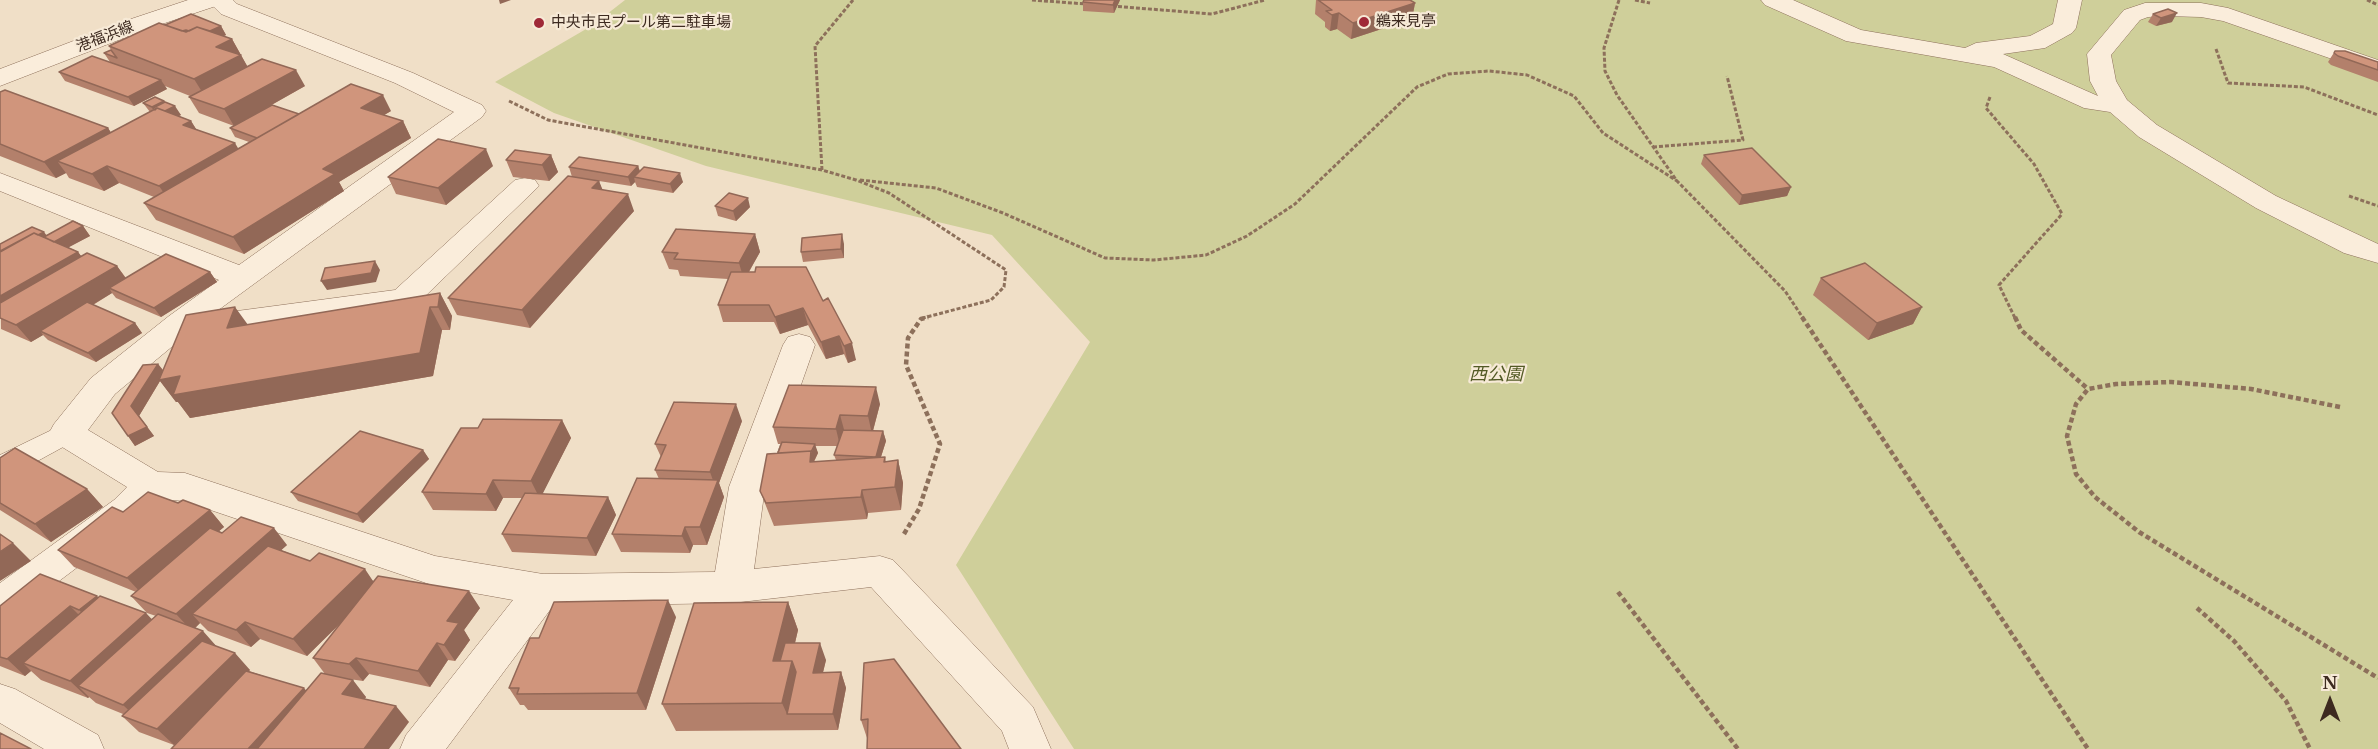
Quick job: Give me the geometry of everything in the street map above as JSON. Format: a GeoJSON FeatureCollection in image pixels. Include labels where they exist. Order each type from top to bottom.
{"type":"FeatureCollection","features":[{"type":"Feature","properties":{"kind":"street","name":"港福浜線"},"geometry":{"type":"LineString","coordinates":[[0,55],[144,0]]}},
{"type":"Feature","properties":{"kind":"street","name":"港福浜線"},"geometry":{"type":"LineString","coordinates":[[0,78],[139,24],[211,0]]}},
{"type":"Feature","properties":{"kind":"street"},"geometry":{"type":"LineString","coordinates":[[219,0],[230,9],[404,78],[473,111],[180,323],[104,386],[66,433],[151,485],[185,487],[435,571],[543,590],[732,586],[880,571],[1018,720],[1030,749]]}},
{"type":"Feature","properties":{"kind":"street"},"geometry":{"type":"LineString","coordinates":[[1773,0],[1855,36],[2000,62],[2092,103],[2117,105]]}},
{"type":"Feature","properties":{"kind":"street"},"geometry":{"type":"LineString","coordinates":[[1957,53],[2036,43],[2064,28],[2070,0]]}},
{"type":"Feature","properties":{"kind":"street"},"geometry":{"type":"LineString","coordinates":[[2378,68],[2228,15],[2206,10],[2145,10],[2132,15],[2099,54],[2103,81],[2117,105],[2148,131],[2266,202],[2354,246],[2378,254]]}},
{"type":"Feature","properties":{"kind":"street"},"geometry":{"type":"LineString","coordinates":[[0,181],[240,278]]}},
{"type":"Feature","properties":{"kind":"street"},"geometry":{"type":"LineString","coordinates":[[180,323],[237,322],[404,298],[525,186]]}},
{"type":"Feature","properties":{"kind":"street"},"geometry":{"type":"LineString","coordinates":[[732,586],[747,487],[799,345]]}},
{"type":"Feature","properties":{"kind":"street"},"geometry":{"type":"LineString","coordinates":[[0,604],[127,510],[151,485]]}},
{"type":"Feature","properties":{"kind":"street"},"geometry":{"type":"LineString","coordinates":[[421,749],[543,590]]}},
{"type":"Feature","properties":{"kind":"street"},"geometry":{"type":"LineString","coordinates":[[0,702],[83,749]]}},
{"type":"Feature","properties":{"kind":"lane"},"geometry":{"type":"LineString","coordinates":[[0,468],[66,433]]}},
{"type":"Feature","properties":{"kind":"path"},"geometry":{"type":"LineString","coordinates":[[822,170],[815,46],[853,0]]}},
{"type":"Feature","properties":{"kind":"path"},"geometry":{"type":"LineString","coordinates":[[1032,0],[1093,4]]}},
{"type":"Feature","properties":{"kind":"path"},"geometry":{"type":"LineString","coordinates":[[1104,5],[1212,14],[1265,0]]}},
{"type":"Feature","properties":{"kind":"path"},"geometry":{"type":"LineString","coordinates":[[1619,0],[1604,48],[1605,71],[1617,95],[1677,181],[1785,291],[2088,749]]}},
{"type":"Feature","properties":{"kind":"path"},"geometry":{"type":"LineString","coordinates":[[1635,0],[1650,3]]}},
{"type":"Feature","properties":{"kind":"path"},"geometry":{"type":"LineString","coordinates":[[2367,0],[2378,5]]}},
{"type":"Feature","properties":{"kind":"path"},"geometry":{"type":"LineString","coordinates":[[2214,41],[2228,83],[2304,87],[2378,115]]}},
{"type":"Feature","properties":{"kind":"path"},"geometry":{"type":"LineString","coordinates":[[856,180],[936,188],[1003,213],[1105,258],[1154,260],[1206,255],[1247,237],[1295,204],[1417,87],[1448,74],[1489,71],[1527,75],[1574,96],[1603,133],[1677,181]]}},
{"type":"Feature","properties":{"kind":"path"},"geometry":{"type":"LineString","coordinates":[[1653,147],[1743,140],[1727,76]]}},
{"type":"Feature","properties":{"kind":"path"},"geometry":{"type":"LineString","coordinates":[[1994,87],[1986,108],[2034,164],[2062,214],[1999,285],[2021,330],[2088,389]]}},
{"type":"Feature","properties":{"kind":"path"},"geometry":{"type":"LineString","coordinates":[[548,120],[822,170],[856,180],[889,193],[1006,270],[1004,287],[992,300],[921,319],[908,338],[906,365],[940,444],[919,509],[900,543],[880,571]]}},
{"type":"Feature","properties":{"kind":"path"},"geometry":{"type":"LineString","coordinates":[[2340,407],[2251,389],[2171,382],[2116,384],[2088,389],[2076,404],[2067,436],[2076,474],[2095,497],[2139,532],[2378,678]]}},
{"type":"Feature","properties":{"kind":"path"},"geometry":{"type":"LineString","coordinates":[[1618,592],[1738,749]]}},
{"type":"Feature","properties":{"kind":"path"},"geometry":{"type":"LineString","coordinates":[[2197,608],[2235,641],[2286,701],[2310,749]]}},
{"type":"Feature","properties":{"kind":"green space","name":"西公園"},"geometry":{"type":"Polygon","coordinates":[[[625,0],[2378,0],[2378,749],[1074,749],[956,565],[1090,342],[992,235],[706,166],[554,113],[495,82],[593,25],[625,0]]]}},
{"type":"Feature","properties":{"kind":"building"},"geometry":{"type":"Polygon","coordinates":[[[1084,0],[1115,0],[1113,5],[1083,2],[1084,0]]]}},
{"type":"Feature","properties":{"kind":"building"},"geometry":{"type":"Polygon","coordinates":[[[1318,0],[1410,0],[1415,3],[1353,23],[1339,13],[1332,15],[1326,11],[1332,10],[1318,0]]]}},
{"type":"Feature","properties":{"kind":"building"},"geometry":{"type":"Polygon","coordinates":[[[2168,9],[2177,13],[2161,18],[2153,14],[2168,9]]]}},
{"type":"Feature","properties":{"kind":"building"},"geometry":{"type":"Polygon","coordinates":[[[191,14],[221,26],[210,31],[197,27],[189,31],[182,31],[165,25],[191,14]]]}},
{"type":"Feature","properties":{"kind":"building"},"geometry":{"type":"Polygon","coordinates":[[[159,23],[186,32],[197,27],[232,39],[216,47],[241,55],[194,79],[109,46],[159,23]]]}},
{"type":"Feature","properties":{"kind":"building"},"geometry":{"type":"Polygon","coordinates":[[[111,50],[117,58],[104,53],[111,50]]]}},
{"type":"Feature","properties":{"kind":"building"},"geometry":{"type":"Polygon","coordinates":[[[2345,51],[2378,62],[2378,70],[2338,56],[2334,53],[2345,51]]]}},
{"type":"Feature","properties":{"kind":"building"},"geometry":{"type":"Polygon","coordinates":[[[92,56],[161,80],[128,97],[59,72],[92,56]]]}},
{"type":"Feature","properties":{"kind":"building"},"geometry":{"type":"Polygon","coordinates":[[[262,59],[296,70],[224,109],[189,97],[262,59]]]}},
{"type":"Feature","properties":{"kind":"building"},"geometry":{"type":"Polygon","coordinates":[[[351,84],[383,95],[361,108],[403,121],[323,169],[335,174],[233,237],[144,203],[351,84]]]}},
{"type":"Feature","properties":{"kind":"building"},"geometry":{"type":"Polygon","coordinates":[[[5,90],[108,128],[44,162],[0,144],[0,92],[5,90]]]}},
{"type":"Feature","properties":{"kind":"building"},"geometry":{"type":"Polygon","coordinates":[[[155,97],[164,101],[152,107],[143,103],[155,97]]]}},
{"type":"Feature","properties":{"kind":"building"},"geometry":{"type":"Polygon","coordinates":[[[165,102],[175,106],[165,111],[153,108],[165,102]]]}},
{"type":"Feature","properties":{"kind":"building"},"geometry":{"type":"Polygon","coordinates":[[[272,105],[299,114],[257,138],[230,128],[272,105]]]}},
{"type":"Feature","properties":{"kind":"building"},"geometry":{"type":"Polygon","coordinates":[[[157,108],[191,121],[183,125],[235,143],[159,186],[107,166],[92,174],[57,161],[157,108]]]}},
{"type":"Feature","properties":{"kind":"building"},"geometry":{"type":"Polygon","coordinates":[[[438,139],[486,149],[438,188],[388,177],[438,139]]]}},
{"type":"Feature","properties":{"kind":"building"},"geometry":{"type":"Polygon","coordinates":[[[1752,148],[1791,187],[1742,195],[1704,155],[1752,148]]]}},
{"type":"Feature","properties":{"kind":"building"},"geometry":{"type":"Polygon","coordinates":[[[515,150],[551,155],[542,165],[506,160],[515,150]]]}},
{"type":"Feature","properties":{"kind":"building"},"geometry":{"type":"Polygon","coordinates":[[[579,157],[638,166],[628,177],[569,167],[579,157]]]}},
{"type":"Feature","properties":{"kind":"building"},"geometry":{"type":"Polygon","coordinates":[[[644,167],[680,173],[670,184],[634,177],[644,167]]]}},
{"type":"Feature","properties":{"kind":"building"},"geometry":{"type":"Polygon","coordinates":[[[568,176],[599,181],[592,188],[628,194],[522,310],[448,298],[568,176]]]}},
{"type":"Feature","properties":{"kind":"building"},"geometry":{"type":"Polygon","coordinates":[[[729,193],[748,198],[733,211],[715,206],[729,193]]]}},
{"type":"Feature","properties":{"kind":"building"},"geometry":{"type":"Polygon","coordinates":[[[73,221],[83,226],[54,242],[44,237],[73,221]]]}},
{"type":"Feature","properties":{"kind":"building"},"geometry":{"type":"Polygon","coordinates":[[[32,227],[44,232],[38,235],[34,233],[0,251],[0,244],[32,227]]]}},
{"type":"Feature","properties":{"kind":"building"},"geometry":{"type":"Polygon","coordinates":[[[676,229],[755,234],[739,263],[674,259],[678,253],[662,252],[676,229]]]}},
{"type":"Feature","properties":{"kind":"building"},"geometry":{"type":"Polygon","coordinates":[[[34,233],[78,252],[0,296],[0,252],[34,233]]]}},
{"type":"Feature","properties":{"kind":"building"},"geometry":{"type":"Polygon","coordinates":[[[842,234],[841,249],[801,252],[802,238],[842,234]]]}},
{"type":"Feature","properties":{"kind":"building"},"geometry":{"type":"Polygon","coordinates":[[[87,253],[117,266],[16,325],[0,318],[0,303],[87,253]]]}},
{"type":"Feature","properties":{"kind":"building"},"geometry":{"type":"Polygon","coordinates":[[[166,254],[210,272],[154,308],[109,288],[166,254]]]}},
{"type":"Feature","properties":{"kind":"building"},"geometry":{"type":"Polygon","coordinates":[[[375,261],[371,273],[321,281],[325,268],[375,261]]]}},
{"type":"Feature","properties":{"kind":"building"},"geometry":{"type":"Polygon","coordinates":[[[1865,263],[1922,307],[1877,323],[1821,278],[1865,263]]]}},
{"type":"Feature","properties":{"kind":"building"},"geometry":{"type":"Polygon","coordinates":[[[756,267],[806,267],[823,301],[828,298],[852,343],[844,346],[839,336],[821,342],[803,308],[775,317],[769,305],[718,305],[731,272],[755,272],[756,267]]]}},
{"type":"Feature","properties":{"kind":"building"},"geometry":{"type":"Polygon","coordinates":[[[440,293],[438,307],[430,307],[420,353],[173,395],[180,376],[159,380],[186,315],[235,307],[227,328],[440,293]]]}},
{"type":"Feature","properties":{"kind":"building"},"geometry":{"type":"Polygon","coordinates":[[[87,302],[135,323],[88,353],[40,331],[87,302]]]}},
{"type":"Feature","properties":{"kind":"building"},"geometry":{"type":"Polygon","coordinates":[[[158,364],[131,406],[147,427],[128,436],[112,413],[143,365],[158,364]]]}},
{"type":"Feature","properties":{"kind":"building"},"geometry":{"type":"Polygon","coordinates":[[[789,385],[876,387],[868,416],[840,415],[836,429],[773,427],[789,385]]]}},
{"type":"Feature","properties":{"kind":"building"},"geometry":{"type":"Polygon","coordinates":[[[674,402],[736,404],[710,472],[655,470],[666,445],[655,444],[674,402]]]}},
{"type":"Feature","properties":{"kind":"building"},"geometry":{"type":"Polygon","coordinates":[[[483,419],[562,420],[531,481],[493,480],[486,494],[422,492],[461,428],[478,428],[483,419]]]}},
{"type":"Feature","properties":{"kind":"building"},"geometry":{"type":"Polygon","coordinates":[[[843,430],[883,431],[876,457],[834,455],[843,430]]]}},
{"type":"Feature","properties":{"kind":"building"},"geometry":{"type":"Polygon","coordinates":[[[360,431],[423,450],[357,514],[291,492],[360,431]]]}},
{"type":"Feature","properties":{"kind":"building"},"geometry":{"type":"Polygon","coordinates":[[[782,442],[815,444],[811,452],[778,453],[782,442]]]}},
{"type":"Feature","properties":{"kind":"building"},"geometry":{"type":"Polygon","coordinates":[[[15,448],[87,489],[35,524],[0,503],[0,458],[15,448]]]}},
{"type":"Feature","properties":{"kind":"building"},"geometry":{"type":"Polygon","coordinates":[[[811,451],[810,462],[885,457],[884,462],[898,460],[895,487],[862,490],[861,497],[766,503],[760,491],[767,454],[811,451]]]}},
{"type":"Feature","properties":{"kind":"building"},"geometry":{"type":"Polygon","coordinates":[[[637,478],[718,480],[700,527],[685,527],[682,536],[612,534],[637,478]]]}},
{"type":"Feature","properties":{"kind":"building"},"geometry":{"type":"Polygon","coordinates":[[[148,492],[178,503],[183,500],[210,510],[127,578],[58,550],[112,507],[123,512],[148,492]]]}},
{"type":"Feature","properties":{"kind":"building"},"geometry":{"type":"Polygon","coordinates":[[[525,493],[608,497],[587,538],[502,534],[525,493]]]}},
{"type":"Feature","properties":{"kind":"building"},"geometry":{"type":"Polygon","coordinates":[[[241,517],[274,528],[176,614],[131,596],[210,528],[222,533],[241,517]]]}},
{"type":"Feature","properties":{"kind":"building"},"geometry":{"type":"Polygon","coordinates":[[[0,534],[13,543],[0,552],[0,534]]]}},
{"type":"Feature","properties":{"kind":"building"},"geometry":{"type":"Polygon","coordinates":[[[268,546],[310,561],[319,553],[365,569],[293,639],[245,622],[236,630],[192,614],[268,546]]]}},
{"type":"Feature","properties":{"kind":"building"},"geometry":{"type":"Polygon","coordinates":[[[40,574],[97,596],[79,610],[70,606],[7,659],[0,657],[0,606],[40,574]]]}},
{"type":"Feature","properties":{"kind":"building"},"geometry":{"type":"Polygon","coordinates":[[[378,576],[469,591],[447,621],[459,623],[444,645],[437,643],[418,671],[356,658],[349,664],[313,658],[378,576]]]}},
{"type":"Feature","properties":{"kind":"building"},"geometry":{"type":"Polygon","coordinates":[[[100,596],[146,613],[70,681],[23,663],[100,596]]]}},
{"type":"Feature","properties":{"kind":"building"},"geometry":{"type":"Polygon","coordinates":[[[668,600],[637,693],[517,694],[519,688],[509,688],[530,638],[539,638],[554,602],[668,600]]]}},
{"type":"Feature","properties":{"kind":"building"},"geometry":{"type":"Polygon","coordinates":[[[788,602],[773,661],[792,661],[782,703],[662,704],[694,603],[788,602]]]}},
{"type":"Feature","properties":{"kind":"building"},"geometry":{"type":"Polygon","coordinates":[[[158,614],[203,631],[123,705],[78,686],[158,614]]]}},
{"type":"Feature","properties":{"kind":"building"},"geometry":{"type":"Polygon","coordinates":[[[202,641],[235,653],[157,729],[122,716],[202,641]]]}},
{"type":"Feature","properties":{"kind":"building"},"geometry":{"type":"Polygon","coordinates":[[[785,643],[820,643],[813,673],[841,672],[833,714],[787,714],[796,672],[792,661],[780,661],[785,643]]]}},
{"type":"Feature","properties":{"kind":"building"},"geometry":{"type":"Polygon","coordinates":[[[894,659],[961,749],[867,749],[868,719],[861,720],[864,663],[894,659]]]}},
{"type":"Feature","properties":{"kind":"building"},"geometry":{"type":"Polygon","coordinates":[[[246,671],[304,688],[248,749],[171,749],[246,671]]]}},
{"type":"Feature","properties":{"kind":"building"},"geometry":{"type":"Polygon","coordinates":[[[321,673],[353,680],[342,694],[396,706],[364,749],[257,749],[321,673]]]}},
{"type":"Feature","properties":{"kind":"building"},"geometry":{"type":"Polygon","coordinates":[[[0,733],[31,749],[0,749],[0,733]]]}},
{"type":"Feature","properties":{"kind":"place","name":"鵜来見亭"},"geometry":{"type":"Point","coordinates":[1364,22]}},
{"type":"Feature","properties":{"kind":"place","name":"中央市民プール第二駐車場"},"geometry":{"type":"Point","coordinates":[539,23]}}]}
